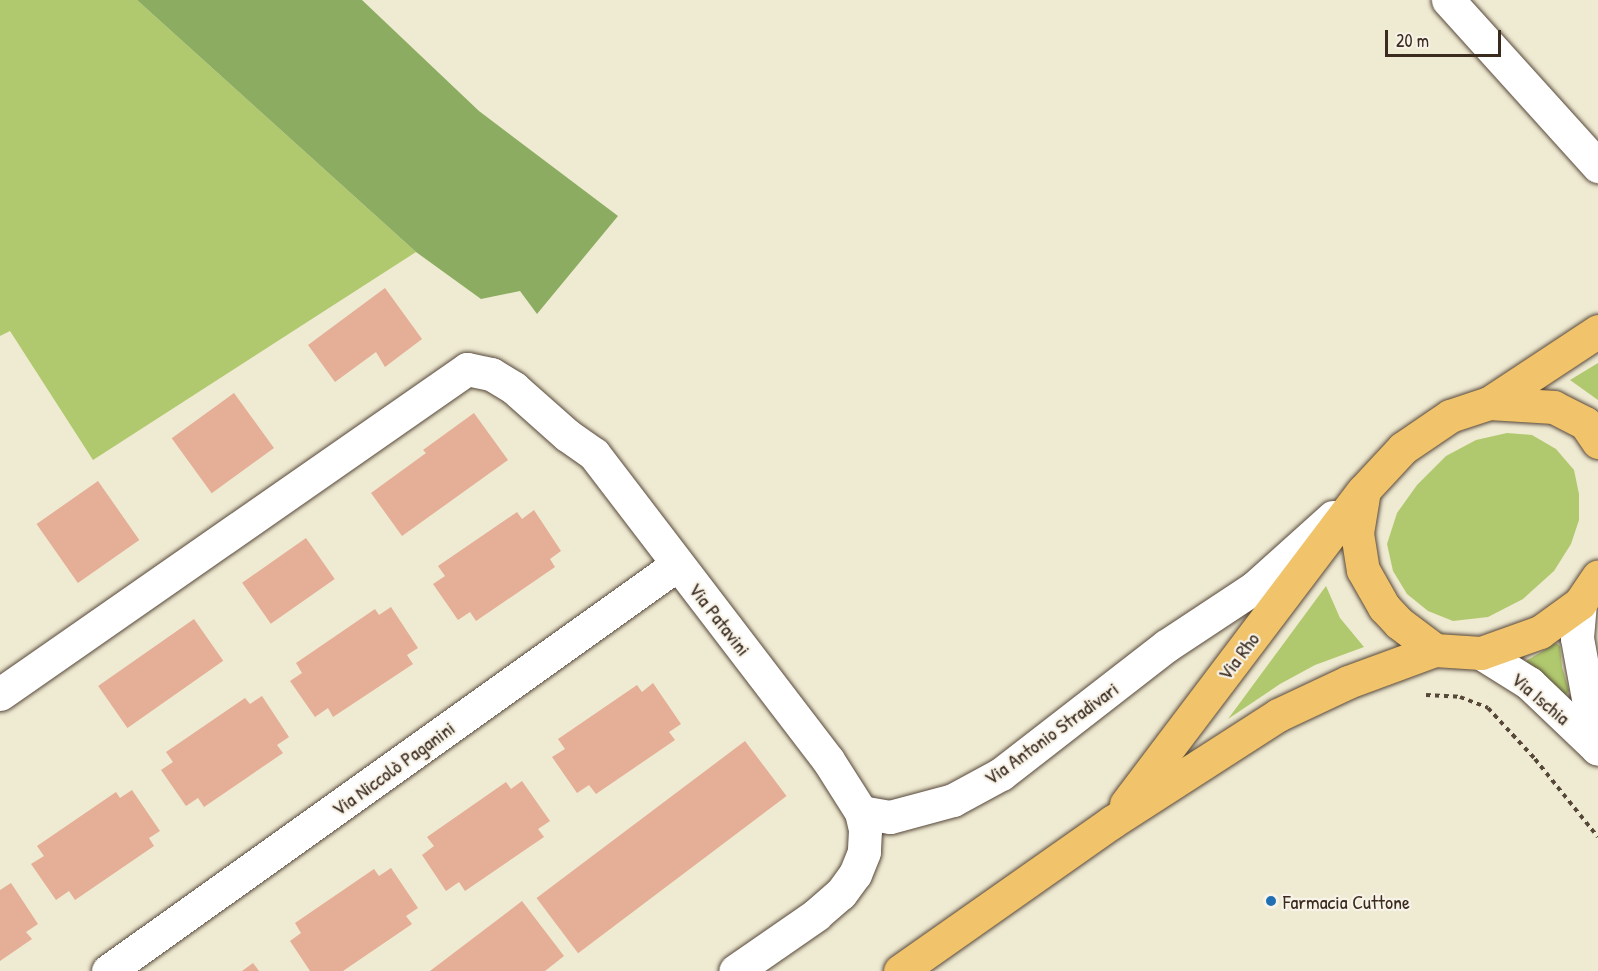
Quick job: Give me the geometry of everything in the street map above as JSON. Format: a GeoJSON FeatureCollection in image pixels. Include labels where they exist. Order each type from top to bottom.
{"type":"FeatureCollection","features":[{"type":"Feature","properties":{"kind":"main road"},"geometry":{"type":"LineString","coordinates":[[1489,403],[1598,331]]}},
{"type":"Feature","properties":{"kind":"main road"},"geometry":{"type":"LineString","coordinates":[[1489,403],[1554,407],[1585,423],[1598,442]]}},
{"type":"Feature","properties":{"kind":"main road","name":"Via Rho"},"geometry":{"type":"LineString","coordinates":[[1112,822],[1364,490],[1402,448],[1450,416],[1489,403]]}},
{"type":"Feature","properties":{"kind":"main road"},"geometry":{"type":"LineString","coordinates":[[1364,490],[1357,532],[1363,570],[1384,606],[1399,623],[1436,650],[1481,653],[1540,632],[1580,603],[1598,576]]}},
{"type":"Feature","properties":{"kind":"main road","name":"Via Rho"},"geometry":{"type":"LineString","coordinates":[[900,971],[1112,822],[1278,715],[1348,682],[1436,650]]}},
{"type":"Feature","properties":{"kind":"street"},"geometry":{"type":"LineString","coordinates":[[1448,0],[1598,166]]}},
{"type":"Feature","properties":{"kind":"street","name":"Via Patavini"},"geometry":{"type":"LineString","coordinates":[[0,694],[467,369],[490,374],[514,388],[567,435],[594,454],[828,760],[861,812]]}},
{"type":"Feature","properties":{"kind":"street","name":"Via Antonio Stradivari"},"geometry":{"type":"LineString","coordinates":[[861,812],[890,817],[953,800],[1001,774],[1166,646],[1255,586],[1364,490]]}},
{"type":"Feature","properties":{"kind":"street","name":"Via Niccolò Paganini"},"geometry":{"type":"LineString","coordinates":[[108,971],[678,564]]}},
{"type":"Feature","properties":{"kind":"street","name":"Via Ischia"},"geometry":{"type":"LineString","coordinates":[[1580,603],[1577,638],[1598,748]]}},
{"type":"Feature","properties":{"kind":"street","name":"Via Ischia"},"geometry":{"type":"LineString","coordinates":[[1481,653],[1529,683],[1598,748]]}},
{"type":"Feature","properties":{"kind":"street"},"geometry":{"type":"LineString","coordinates":[[735,971],[816,915],[841,893],[855,874],[864,852],[865,830],[861,812]]}},
{"type":"Feature","properties":{"kind":"path"},"geometry":{"type":"LineString","coordinates":[[1422,695],[1460,697],[1488,708],[1535,759],[1598,837]]}},
{"type":"Feature","properties":{"kind":"green space"},"geometry":{"type":"Polygon","coordinates":[[[0,0],[137,0],[416,252],[93,460],[10,331],[0,336],[0,0]]]}},
{"type":"Feature","properties":{"kind":"green space"},"geometry":{"type":"Polygon","coordinates":[[[137,0],[362,0],[479,111],[618,216],[537,314],[520,291],[481,299],[416,252],[137,0]]]}},
{"type":"Feature","properties":{"kind":"green space"},"geometry":{"type":"Polygon","coordinates":[[[1598,363],[1598,400],[1570,380],[1598,363]]]}},
{"type":"Feature","properties":{"kind":"green space"},"geometry":{"type":"Polygon","coordinates":[[[1507,433],[1532,435],[1556,449],[1574,470],[1579,494],[1579,520],[1571,544],[1554,571],[1523,599],[1488,617],[1453,621],[1428,611],[1407,594],[1393,571],[1387,544],[1397,513],[1417,485],[1446,456],[1476,440],[1507,433]]]}},
{"type":"Feature","properties":{"kind":"green space"},"geometry":{"type":"Polygon","coordinates":[[[1326,586],[1340,618],[1364,647],[1315,665],[1280,684],[1228,719],[1326,586]]]}},
{"type":"Feature","properties":{"kind":"green space"},"geometry":{"type":"Polygon","coordinates":[[[1556,643],[1560,646],[1562,667],[1569,691],[1566,695],[1561,696],[1529,667],[1526,661],[1556,643]]]}},
{"type":"Feature","properties":{"kind":"building"},"geometry":{"type":"Polygon","coordinates":[[[385,288],[422,339],[385,367],[376,352],[335,382],[308,345],[385,288]]]}},
{"type":"Feature","properties":{"kind":"building"},"geometry":{"type":"Polygon","coordinates":[[[234,393],[274,448],[212,493],[172,438],[234,393]]]}},
{"type":"Feature","properties":{"kind":"building"},"geometry":{"type":"Polygon","coordinates":[[[474,413],[508,460],[402,536],[371,493],[426,453],[423,450],[474,413]]]}},
{"type":"Feature","properties":{"kind":"building"},"geometry":{"type":"Polygon","coordinates":[[[98,481],[139,540],[78,583],[37,524],[98,481]]]}},
{"type":"Feature","properties":{"kind":"building"},"geometry":{"type":"Polygon","coordinates":[[[534,510],[561,551],[550,559],[555,567],[476,621],[470,612],[458,620],[433,584],[445,576],[438,566],[517,512],[522,519],[534,510]]]}},
{"type":"Feature","properties":{"kind":"building"},"geometry":{"type":"Polygon","coordinates":[[[306,538],[335,579],[271,624],[242,583],[306,538]]]}},
{"type":"Feature","properties":{"kind":"building"},"geometry":{"type":"Polygon","coordinates":[[[391,607],[418,648],[407,655],[413,664],[333,717],[328,708],[315,717],[290,681],[302,673],[296,663],[375,609],[379,615],[391,607]]]}},
{"type":"Feature","properties":{"kind":"building"},"geometry":{"type":"Polygon","coordinates":[[[194,619],[223,661],[127,728],[98,686],[194,619]]]}},
{"type":"Feature","properties":{"kind":"building"},"geometry":{"type":"Polygon","coordinates":[[[653,683],[681,724],[669,732],[675,740],[596,794],[589,785],[577,793],[552,757],[565,749],[558,739],[637,685],[642,692],[653,683]]]}},
{"type":"Feature","properties":{"kind":"building"},"geometry":{"type":"Polygon","coordinates":[[[262,696],[289,737],[277,745],[283,753],[204,807],[198,798],[186,806],[161,770],[173,762],[166,752],[245,698],[250,704],[262,696]]]}},
{"type":"Feature","properties":{"kind":"building"},"geometry":{"type":"Polygon","coordinates":[[[745,741],[787,796],[578,953],[537,898],[745,741]]]}},
{"type":"Feature","properties":{"kind":"building"},"geometry":{"type":"Polygon","coordinates":[[[522,781],[550,821],[538,829],[544,837],[465,891],[459,882],[446,891],[422,855],[434,846],[427,837],[506,782],[511,789],[522,781]]]}},
{"type":"Feature","properties":{"kind":"building"},"geometry":{"type":"Polygon","coordinates":[[[132,790],[160,831],[149,838],[154,846],[75,900],[69,891],[56,900],[31,864],[44,856],[37,846],[116,792],[120,798],[132,790]]]}},
{"type":"Feature","properties":{"kind":"building"},"geometry":{"type":"Polygon","coordinates":[[[391,868],[418,908],[406,916],[412,924],[343,971],[310,971],[290,941],[301,933],[295,923],[374,869],[379,876],[391,868]]]}},
{"type":"Feature","properties":{"kind":"building"},"geometry":{"type":"Polygon","coordinates":[[[11,883],[38,924],[26,932],[32,939],[0,961],[0,890],[11,883]]]}},
{"type":"Feature","properties":{"kind":"building"},"geometry":{"type":"Polygon","coordinates":[[[522,901],[564,956],[545,971],[430,971],[522,901]]]}},
{"type":"Feature","properties":{"kind":"building"},"geometry":{"type":"Polygon","coordinates":[[[253,963],[259,971],[242,971],[253,963]]]}},
{"type":"Feature","properties":{"kind":"place","name":"Farmacia Cuttone"},"geometry":{"type":"Point","coordinates":[1271,901]}}]}
